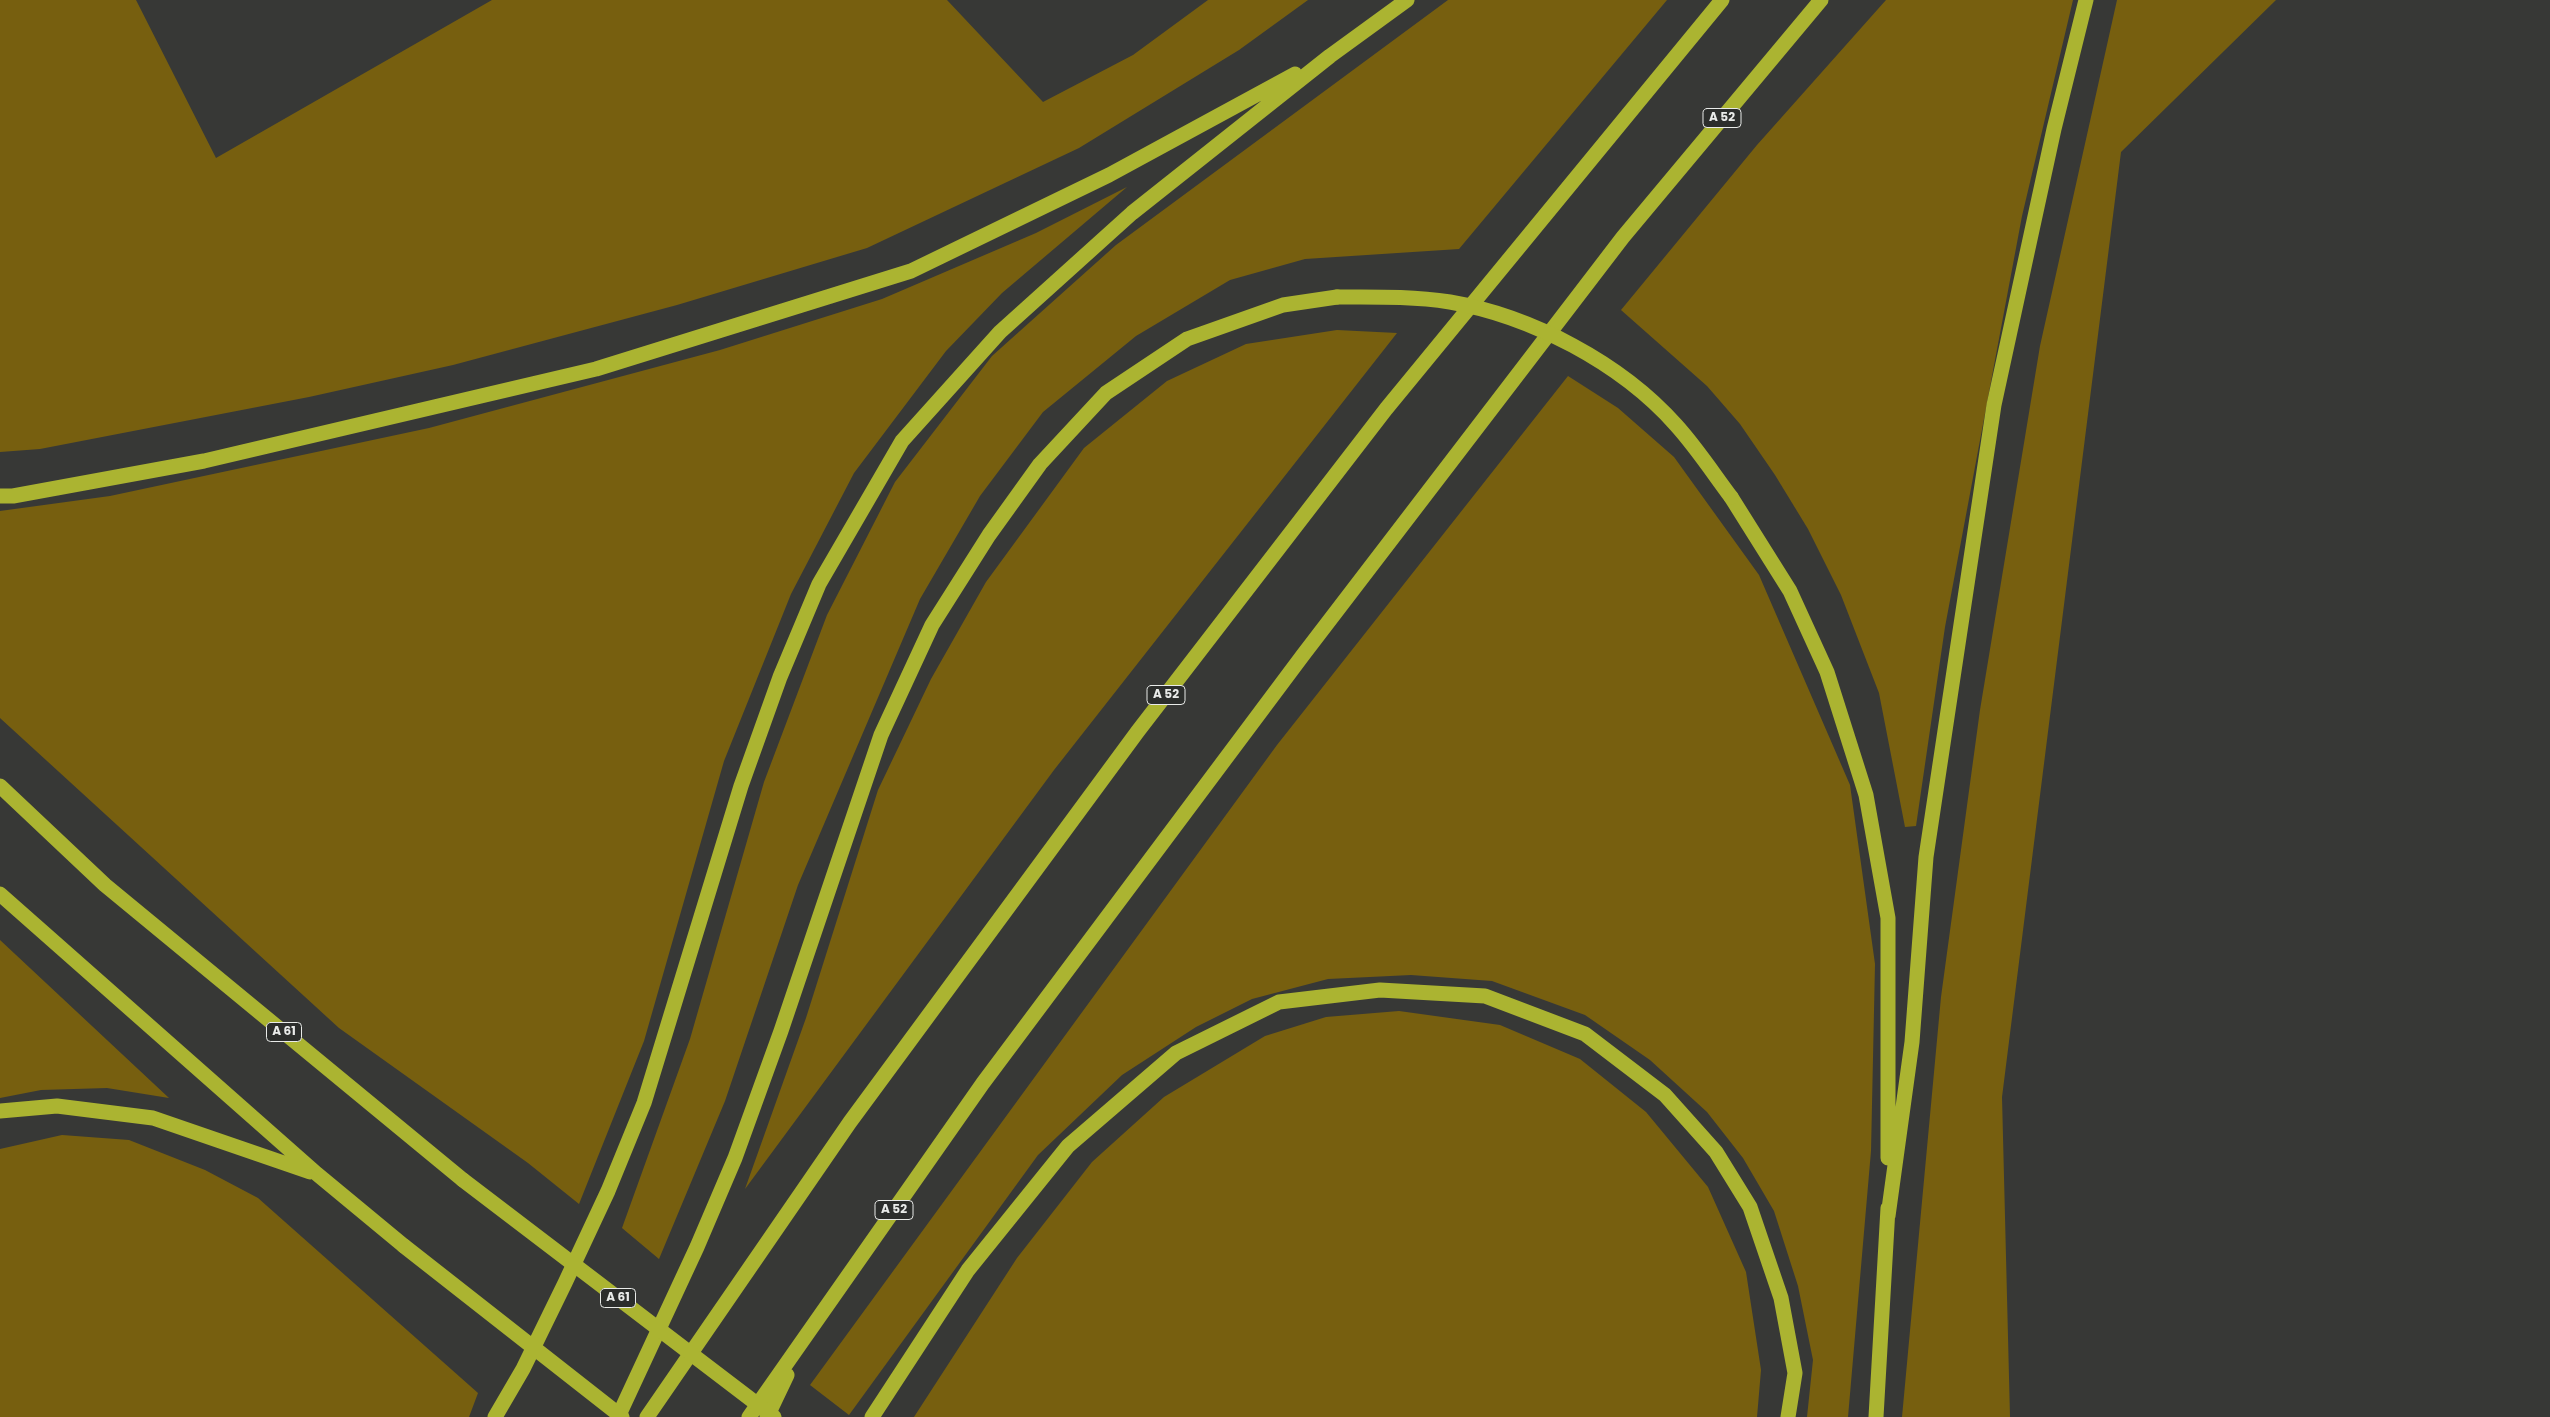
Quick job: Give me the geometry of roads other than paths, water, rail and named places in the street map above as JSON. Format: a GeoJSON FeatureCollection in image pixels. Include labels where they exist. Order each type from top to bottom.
{"type":"FeatureCollection","features":[{"type":"Feature","properties":{"kind":"highway"},"geometry":{"type":"LineString","coordinates":[[495,1417],[523,1369],[565,1283],[608,1191],[644,1103],[741,786],[780,677],[818,584],[902,441],[1000,332],[1132,213],[1330,56],[1407,0]]}},
{"type":"Feature","properties":{"kind":"highway","name":"A 52"},"geometry":{"type":"LineString","coordinates":[[647,1417],[850,1122],[1138,731],[1386,409],[1722,0]]}},
{"type":"Feature","properties":{"kind":"highway","name":"A 52"},"geometry":{"type":"LineString","coordinates":[[748,1417],[983,1082],[1303,655],[1623,237],[1821,0]]}},
{"type":"Feature","properties":{"kind":"highway"},"geometry":{"type":"LineString","coordinates":[[1888,1216],[1912,1042],[1926,858],[1994,405],[2054,129],[2086,0]]}},
{"type":"Feature","properties":{"kind":"highway"},"geometry":{"type":"LineString","coordinates":[[0,496],[13,496],[204,461],[596,369],[911,270],[1109,174],[1330,56]]}},
{"type":"Feature","properties":{"kind":"highway"},"geometry":{"type":"LineString","coordinates":[[618,1417],[735,1158],[781,1031],[881,735],[932,625],[988,535],[1040,464],[1106,393],[1187,339],[1283,305],[1337,297],[1398,296],[1451,302],[1522,321],[1574,345],[1627,381],[1675,424],[1731,497],[1790,591],[1823,663],[1866,795],[1888,918],[1888,1216],[1876,1417]]}},
{"type":"Feature","properties":{"kind":"highway","name":"A 61"},"geometry":{"type":"LineString","coordinates":[[0,786],[105,885],[463,1180],[774,1417]]}},
{"type":"Feature","properties":{"kind":"highway"},"geometry":{"type":"LineString","coordinates":[[0,894],[316,1174],[404,1246],[622,1417]]}},
{"type":"Feature","properties":{"kind":"highway"},"geometry":{"type":"LineString","coordinates":[[872,1417],[968,1270],[1068,1146],[1176,1053],[1279,1002],[1380,990],[1485,996],[1585,1034],[1665,1095],[1716,1152],[1750,1207],[1781,1298],[1795,1373],[1788,1417]]}},
{"type":"Feature","properties":{"kind":"highway"},"geometry":{"type":"LineString","coordinates":[[0,1112],[56,1106],[110,1111],[153,1118],[316,1174]]}},
{"type":"Feature","properties":{"kind":"highway"},"geometry":{"type":"LineString","coordinates":[[767,1417],[804,1338]]}}]}
